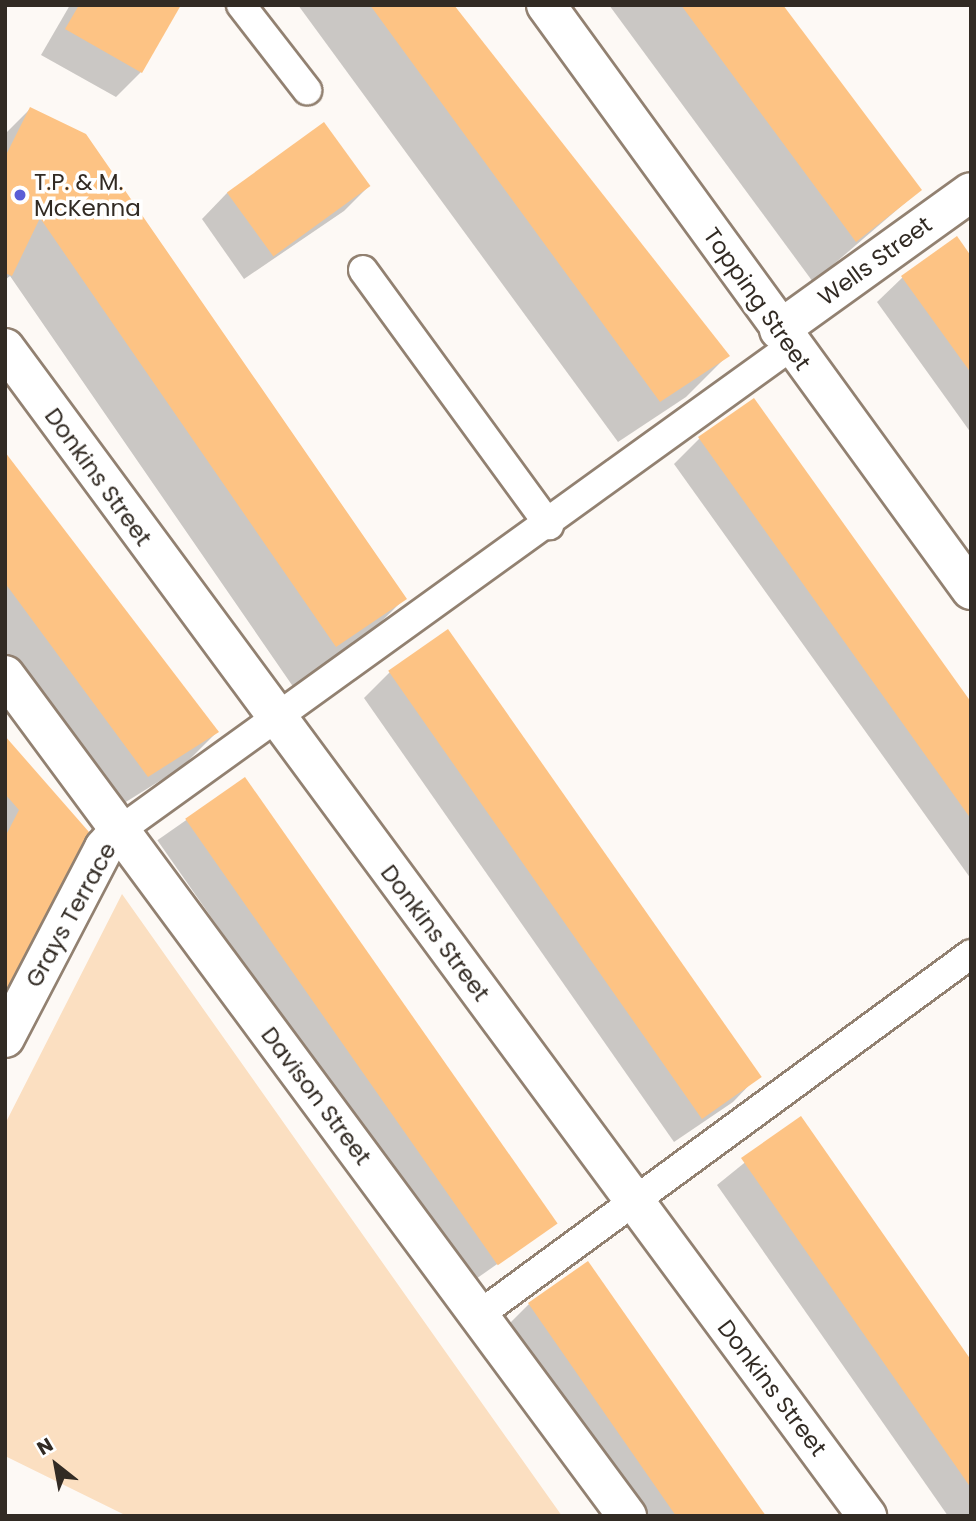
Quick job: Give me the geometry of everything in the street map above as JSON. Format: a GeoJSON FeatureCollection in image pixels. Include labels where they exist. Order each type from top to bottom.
{"type":"FeatureCollection","features":[{"type":"Feature","properties":{"kind":"street","name":"Topping Street"},"geometry":{"type":"LineString","coordinates":[[547,5],[784,339],[971,590]]}},
{"type":"Feature","properties":{"kind":"street","name":"Wells Street"},"geometry":{"type":"LineString","coordinates":[[784,339],[971,192]]}},
{"type":"Feature","properties":{"kind":"street","name":"Donkins Street"},"geometry":{"type":"LineString","coordinates":[[5,348],[276,720],[867,1516]]}},
{"type":"Feature","properties":{"kind":"street","name":"Davison Street"},"geometry":{"type":"LineString","coordinates":[[5,675],[627,1516]]}},
{"type":"Feature","properties":{"kind":"street","name":"Grays Terrace"},"geometry":{"type":"LineString","coordinates":[[5,1038],[104,848],[119,831]]}},
{"type":"Feature","properties":{"kind":"lane"},"geometry":{"type":"LineString","coordinates":[[241,5],[307,90]]}},
{"type":"Feature","properties":{"kind":"lane"},"geometry":{"type":"LineString","coordinates":[[363,270],[549,525]]}},
{"type":"Feature","properties":{"kind":"lane"},"geometry":{"type":"LineString","coordinates":[[119,831],[549,525],[784,339]]}},
{"type":"Feature","properties":{"kind":"lane"},"geometry":{"type":"LineString","coordinates":[[479,1315],[971,954]]}},
{"type":"Feature","properties":{"kind":"shaded area"},"geometry":{"type":"Polygon","coordinates":[[[122,894],[562,1516],[127,1516],[5,1456],[5,1124],[122,894]]]}},
{"type":"Feature","properties":{"kind":"building"},"geometry":{"type":"Polygon","coordinates":[[[79,5],[181,5],[142,73],[65,29],[79,5]]]}},
{"type":"Feature","properties":{"kind":"building"},"geometry":{"type":"Polygon","coordinates":[[[370,5],[454,5],[730,356],[660,402],[370,5]]]}},
{"type":"Feature","properties":{"kind":"building"},"geometry":{"type":"Polygon","coordinates":[[[681,5],[783,5],[922,190],[856,242],[681,5]]]}},
{"type":"Feature","properties":{"kind":"building"},"geometry":{"type":"Polygon","coordinates":[[[30,107],[86,134],[407,599],[336,647],[40,218],[12,276],[5,273],[5,157],[30,107]]]}},
{"type":"Feature","properties":{"kind":"building"},"geometry":{"type":"Polygon","coordinates":[[[324,122],[370,186],[273,256],[227,193],[324,122]]]}},
{"type":"Feature","properties":{"kind":"building"},"geometry":{"type":"Polygon","coordinates":[[[957,236],[971,256],[971,373],[901,276],[957,236]]]}},
{"type":"Feature","properties":{"kind":"building"},"geometry":{"type":"Polygon","coordinates":[[[754,398],[971,702],[971,819],[698,437],[754,398]]]}},
{"type":"Feature","properties":{"kind":"building"},"geometry":{"type":"Polygon","coordinates":[[[5,452],[219,732],[148,777],[5,583],[5,452]]]}},
{"type":"Feature","properties":{"kind":"building"},"geometry":{"type":"Polygon","coordinates":[[[448,629],[762,1077],[702,1119],[388,671],[448,629]]]}},
{"type":"Feature","properties":{"kind":"building"},"geometry":{"type":"Polygon","coordinates":[[[5,736],[89,832],[5,996],[5,837],[19,810],[5,794],[5,736]]]}},
{"type":"Feature","properties":{"kind":"building"},"geometry":{"type":"Polygon","coordinates":[[[245,777],[558,1223],[498,1265],[185,819],[245,777]]]}},
{"type":"Feature","properties":{"kind":"building"},"geometry":{"type":"Polygon","coordinates":[[[801,1116],[971,1360],[971,1488],[741,1158],[801,1116]]]}},
{"type":"Feature","properties":{"kind":"building"},"geometry":{"type":"Polygon","coordinates":[[[588,1261],[766,1516],[676,1516],[528,1303],[588,1261]]]}},
{"type":"Feature","properties":{"kind":"place","name":"T.P. & M. McKenna"},"geometry":{"type":"Point","coordinates":[20,195]}}]}
